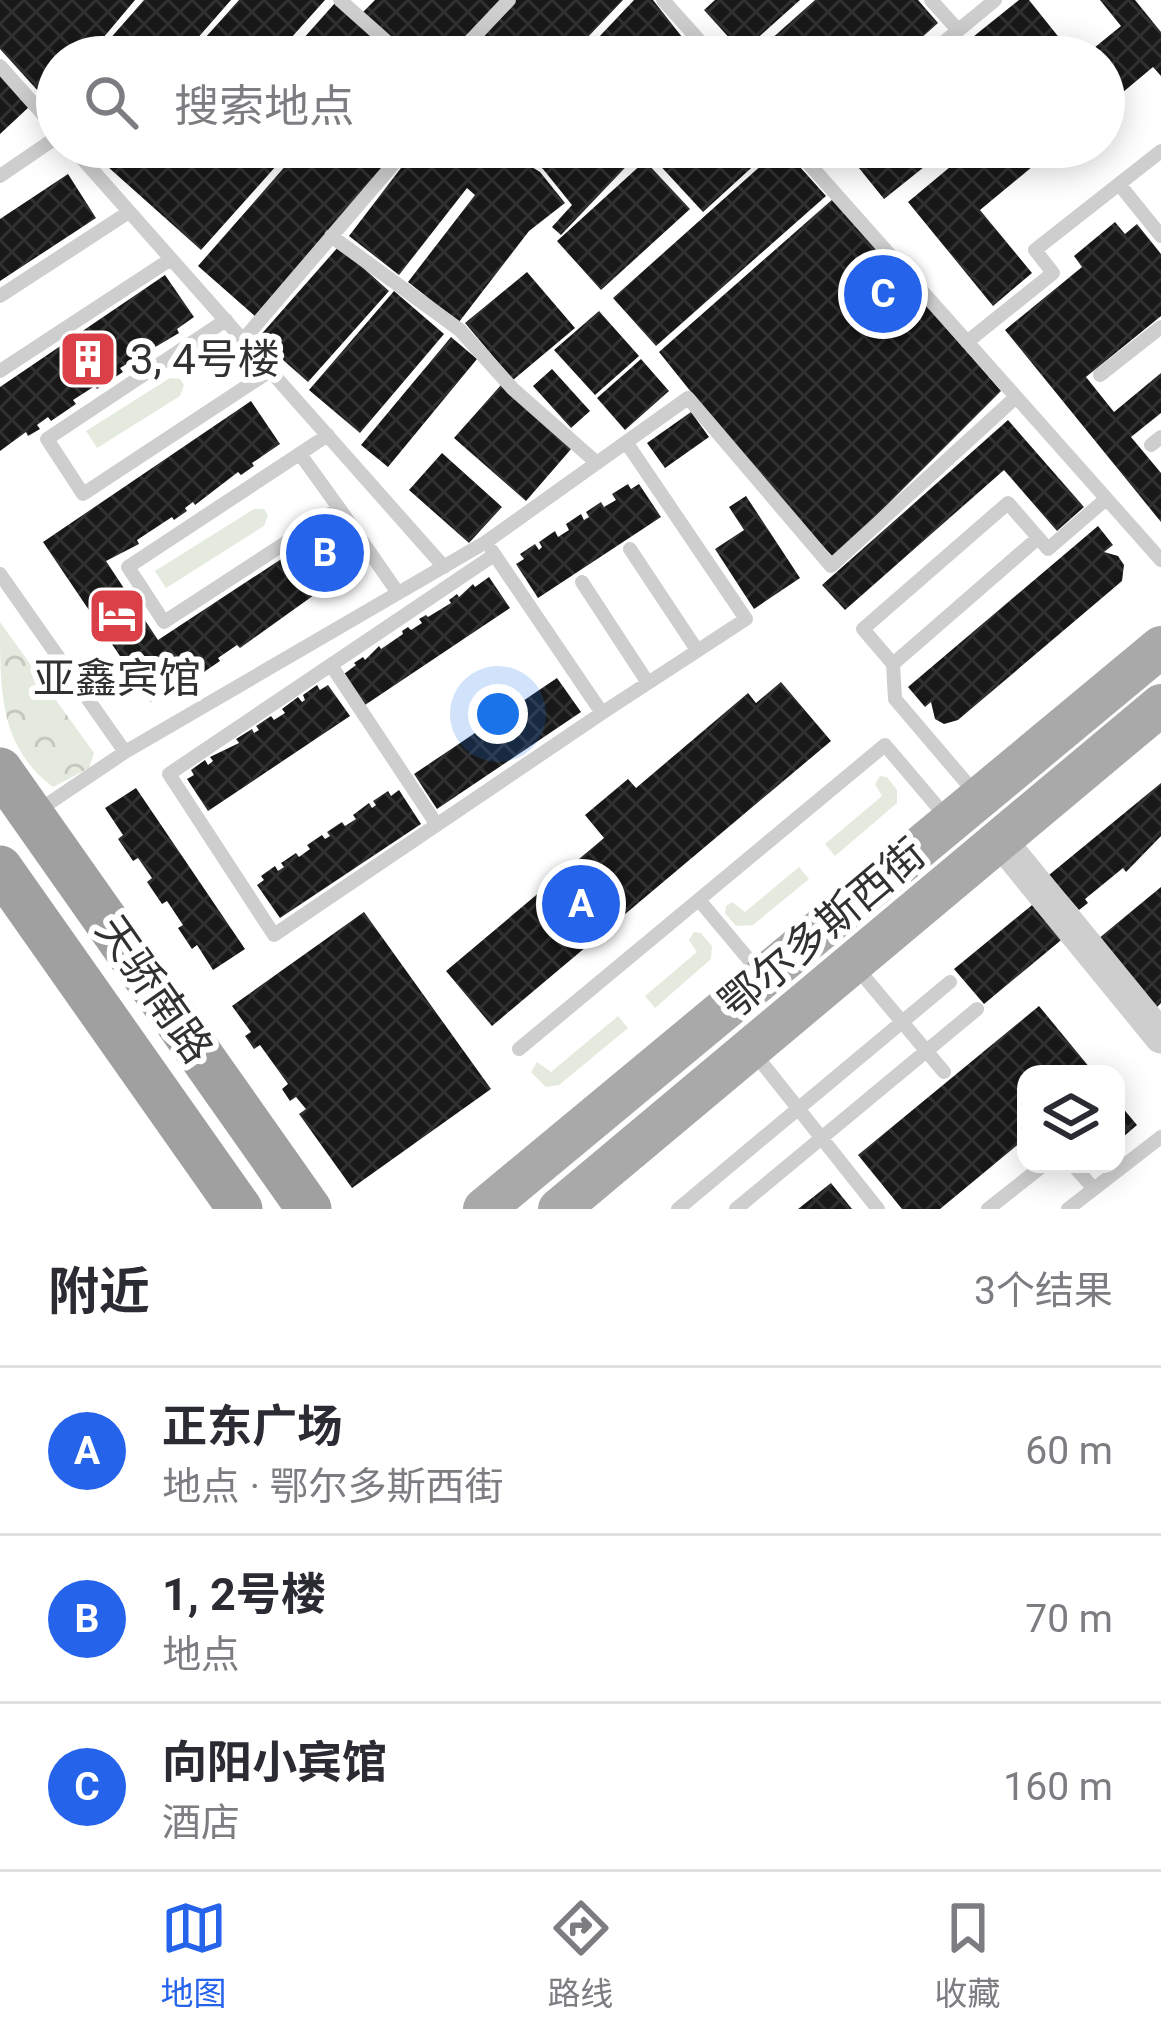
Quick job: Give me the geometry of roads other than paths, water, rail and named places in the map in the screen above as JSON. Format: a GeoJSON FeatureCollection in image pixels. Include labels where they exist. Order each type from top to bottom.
{"type":"FeatureCollection","features":[{"type":"Feature","properties":{"kind":"highway","name":"天骄南路"},"geometry":{"type":"LineString","coordinates":[[0,770],[309,1209]]}},
{"type":"Feature","properties":{"kind":"highway","name":"天骄南路"},"geometry":{"type":"LineString","coordinates":[[0,868],[240,1209]]}},
{"type":"Feature","properties":{"kind":"main road","name":"鄂尔多斯西街"},"geometry":{"type":"LineString","coordinates":[[484,1209],[1161,647]]}},
{"type":"Feature","properties":{"kind":"main road","name":"鄂尔多斯西街"},"geometry":{"type":"LineString","coordinates":[[559,1209],[1161,705]]}},
{"type":"Feature","properties":{"kind":"street"},"geometry":{"type":"LineString","coordinates":[[1000,840],[1159,1031]]}},
{"type":"Feature","properties":{"kind":"lane"},"geometry":{"type":"LineString","coordinates":[[340,0],[380,36]]}},
{"type":"Feature","properties":{"kind":"lane"},"geometry":{"type":"LineString","coordinates":[[475,36],[508,0]]}},
{"type":"Feature","properties":{"kind":"lane"},"geometry":{"type":"LineString","coordinates":[[663,0],[695,36]]}},
{"type":"Feature","properties":{"kind":"lane"},"geometry":{"type":"LineString","coordinates":[[931,0],[958,30]]}},
{"type":"Feature","properties":{"kind":"lane"},"geometry":{"type":"LineString","coordinates":[[951,36],[995,0]]}},
{"type":"Feature","properties":{"kind":"lane"},"geometry":{"type":"LineString","coordinates":[[0,66],[36,109]]}},
{"type":"Feature","properties":{"kind":"lane"},"geometry":{"type":"LineString","coordinates":[[0,176],[36,149]]}},
{"type":"Feature","properties":{"kind":"lane"},"geometry":{"type":"LineString","coordinates":[[967,342],[1053,273],[1035,250],[1161,151]]}},
{"type":"Feature","properties":{"kind":"lane"},"geometry":{"type":"LineString","coordinates":[[90,168],[444,567]]}},
{"type":"Feature","properties":{"kind":"lane"},"geometry":{"type":"LineString","coordinates":[[243,340],[389,168]]}},
{"type":"Feature","properties":{"kind":"lane"},"geometry":{"type":"LineString","coordinates":[[819,168],[1161,560]]}},
{"type":"Feature","properties":{"kind":"lane"},"geometry":{"type":"LineString","coordinates":[[1119,184],[1161,236]]}},
{"type":"Feature","properties":{"kind":"lane"},"geometry":{"type":"LineString","coordinates":[[0,296],[129,212]]}},
{"type":"Feature","properties":{"kind":"lane"},"geometry":{"type":"LineString","coordinates":[[331,236],[460,330],[513,388],[597,463]]}},
{"type":"Feature","properties":{"kind":"lane"},"geometry":{"type":"LineString","coordinates":[[0,371],[171,259]]}},
{"type":"Feature","properties":{"kind":"lane"},"geometry":{"type":"LineString","coordinates":[[226,320],[47,439],[83,494],[270,371]]}},
{"type":"Feature","properties":{"kind":"lane"},"geometry":{"type":"LineString","coordinates":[[1100,375],[1161,327]]}},
{"type":"Feature","properties":{"kind":"lane"},"geometry":{"type":"LineString","coordinates":[[626,442],[746,619],[274,935],[169,774],[331,665],[490,549],[597,463],[626,442],[688,398],[832,566],[1016,397]]}},
{"type":"Feature","properties":{"kind":"lane"},"geometry":{"type":"LineString","coordinates":[[328,435],[128,567],[164,622],[339,508]]}},
{"type":"Feature","properties":{"kind":"lane"},"geometry":{"type":"LineString","coordinates":[[301,454],[398,593]]}},
{"type":"Feature","properties":{"kind":"lane"},"geometry":{"type":"LineString","coordinates":[[965,810],[895,699],[893,664],[863,629],[1008,503],[1048,549],[1106,499]]}},
{"type":"Feature","properties":{"kind":"lane"},"geometry":{"type":"LineString","coordinates":[[893,664],[1039,538]]}},
{"type":"Feature","properties":{"kind":"lane"},"geometry":{"type":"LineString","coordinates":[[32,814],[125,752],[398,593],[444,567],[490,549]]}},
{"type":"Feature","properties":{"kind":"lane"},"geometry":{"type":"LineString","coordinates":[[490,549],[602,713]]}},
{"type":"Feature","properties":{"kind":"lane"},"geometry":{"type":"LineString","coordinates":[[630,549],[697,650]]}},
{"type":"Feature","properties":{"kind":"lane"},"geometry":{"type":"LineString","coordinates":[[0,574],[125,752]]}},
{"type":"Feature","properties":{"kind":"lane"},"geometry":{"type":"LineString","coordinates":[[582,582],[648,682]]}},
{"type":"Feature","properties":{"kind":"lane"},"geometry":{"type":"LineString","coordinates":[[331,665],[437,825]]}},
{"type":"Feature","properties":{"kind":"lane"},"geometry":{"type":"LineString","coordinates":[[519,1049],[885,745],[965,810]]}},
{"type":"Feature","properties":{"kind":"lane"},"geometry":{"type":"LineString","coordinates":[[699,900],[763,977]]}},
{"type":"Feature","properties":{"kind":"lane"},"geometry":{"type":"LineString","coordinates":[[853,963],[944,1072]]}},
{"type":"Feature","properties":{"kind":"lane"},"geometry":{"type":"LineString","coordinates":[[678,1209],[950,982]]}},
{"type":"Feature","properties":{"kind":"lane"},"geometry":{"type":"LineString","coordinates":[[736,1209],[977,1009]]}},
{"type":"Feature","properties":{"kind":"lane"},"geometry":{"type":"LineString","coordinates":[[751,1048],[878,1209]]}},
{"type":"Feature","properties":{"kind":"lane"},"geometry":{"type":"LineString","coordinates":[[1068,1209],[1161,1137]]}},
{"type":"Feature","properties":{"kind":"lane"},"geometry":{"type":"LineString","coordinates":[[988,1209],[1034,1173]]}},
{"type":"Feature","properties":{"kind":"lane"},"geometry":{"type":"LineString","coordinates":[[1080,1173],[1094,1189]]}},
{"type":"Feature","properties":{"kind":"place","name":"向阳小宾馆"},"geometry":{"type":"Point","coordinates":[883,294]}},
{"type":"Feature","properties":{"kind":"place","name":"3, 4号楼"},"geometry":{"type":"Point","coordinates":[88,359]}},
{"type":"Feature","properties":{"kind":"place","name":"1, 2号楼"},"geometry":{"type":"Point","coordinates":[325,553]}},
{"type":"Feature","properties":{"kind":"place","name":"亚鑫宾馆"},"geometry":{"type":"Point","coordinates":[117,616]}},
{"type":"Feature","properties":{"kind":"place","name":"正东广场"},"geometry":{"type":"Point","coordinates":[581,904]}}]}
